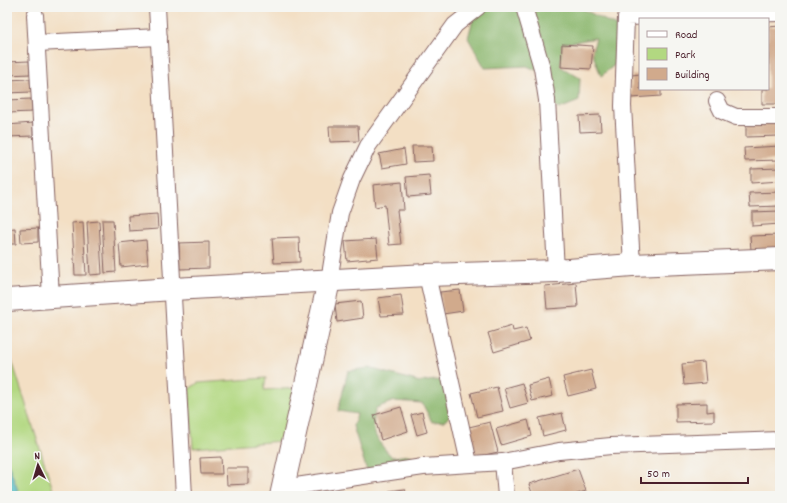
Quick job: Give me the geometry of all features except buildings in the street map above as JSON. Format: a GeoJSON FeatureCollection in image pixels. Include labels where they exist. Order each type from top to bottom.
{"type":"FeatureCollection","features":[{"type":"Feature","properties":{"kind":"street"},"geometry":{"type":"LineString","coordinates":[[157,7],[184,496]]}},
{"type":"Feature","properties":{"kind":"street"},"geometry":{"type":"LineString","coordinates":[[477,7],[455,25],[368,146],[352,179],[340,213],[329,281],[282,492],[423,468],[468,463],[503,462],[559,451],[611,446],[780,440]]}},
{"type":"Feature","properties":{"kind":"street"},"geometry":{"type":"LineString","coordinates":[[524,7],[542,68],[547,100],[556,271]]}},
{"type":"Feature","properties":{"kind":"street"},"geometry":{"type":"LineString","coordinates":[[632,265],[623,106],[626,17],[780,13]]}},
{"type":"Feature","properties":{"kind":"street"},"geometry":{"type":"LineString","coordinates":[[35,14],[51,297]]}},
{"type":"Feature","properties":{"kind":"street"},"geometry":{"type":"LineString","coordinates":[[37,43],[159,37]]}},
{"type":"Feature","properties":{"kind":"street"},"geometry":{"type":"LineString","coordinates":[[717,101],[722,111],[736,117],[780,117]]}},
{"type":"Feature","properties":{"kind":"street"},"geometry":{"type":"LineString","coordinates":[[7,300],[427,275],[556,271],[632,265],[780,258]]}},
{"type":"Feature","properties":{"kind":"street"},"geometry":{"type":"LineString","coordinates":[[427,275],[468,463]]}},
{"type":"Feature","properties":{"kind":"street"},"geometry":{"type":"LineString","coordinates":[[503,462],[506,496]]}},
{"type":"Feature","properties":{"kind":"green space"},"geometry":{"type":"Polygon","coordinates":[[[579,7],[618,27],[617,63],[601,76],[592,52],[596,38],[562,44],[561,67],[580,78],[579,101],[559,109],[553,104],[549,76],[527,66],[485,68],[468,38],[476,8],[579,7]]]}},
{"type":"Feature","properties":{"kind":"green space"},"geometry":{"type":"Polygon","coordinates":[[[7,345],[55,496],[7,496],[7,345]]]}},
{"type":"Feature","properties":{"kind":"green space"},"geometry":{"type":"Polygon","coordinates":[[[369,368],[420,382],[436,380],[445,382],[456,408],[445,421],[432,422],[422,403],[394,401],[376,408],[373,424],[378,441],[392,457],[410,455],[415,463],[367,471],[353,426],[357,414],[338,411],[348,371],[369,368]]]}},
{"type":"Feature","properties":{"kind":"green space"},"geometry":{"type":"Polygon","coordinates":[[[266,378],[264,390],[298,388],[282,441],[193,448],[189,389],[198,383],[266,378]]]}},
{"type":"Feature","properties":{"kind":"water"},"geometry":{"type":"Polygon","coordinates":[[[7,460],[20,496],[7,496],[7,460]]]}}]}
